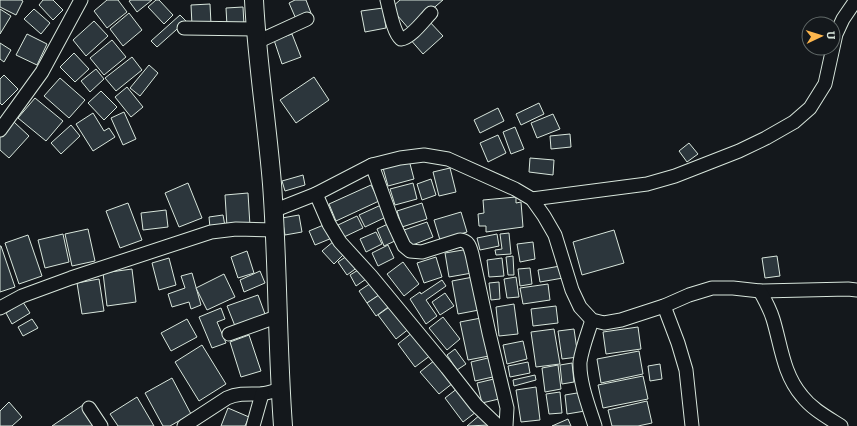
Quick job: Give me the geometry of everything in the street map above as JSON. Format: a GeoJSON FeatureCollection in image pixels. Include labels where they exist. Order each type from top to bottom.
{"type":"FeatureCollection","features":[{"type":"Feature","properties":{"kind":"street"},"geometry":{"type":"LineString","coordinates":[[0,130],[42,72],[81,0]]}},
{"type":"Feature","properties":{"kind":"street"},"geometry":{"type":"LineString","coordinates":[[254,0],[256,36],[272,185],[279,316],[280,390],[283,426]]}},
{"type":"Feature","properties":{"kind":"street"},"geometry":{"type":"LineString","coordinates":[[532,199],[647,184],[675,176],[739,151],[794,122],[810,108],[825,84],[836,34],[843,19],[856,0]]}},
{"type":"Feature","properties":{"kind":"street"},"geometry":{"type":"LineString","coordinates":[[392,2],[394,27],[397,36],[401,39],[409,35],[431,13]]}},
{"type":"Feature","properties":{"kind":"street"},"geometry":{"type":"LineString","coordinates":[[184,28],[256,36],[307,19]]}},
{"type":"Feature","properties":{"kind":"street"},"geometry":{"type":"LineString","coordinates":[[273,211],[316,194],[372,165],[400,158],[424,155],[448,159],[515,189],[532,199],[555,235],[572,290],[580,307],[592,320],[604,323],[622,320],[712,288],[733,288],[760,291],[857,290]]}},
{"type":"Feature","properties":{"kind":"street"},"geometry":{"type":"LineString","coordinates":[[372,165],[392,220],[404,246],[410,251],[417,252],[460,240],[465,240],[469,244],[507,408],[506,426]]}},
{"type":"Feature","properties":{"kind":"street"},"geometry":{"type":"LineString","coordinates":[[316,194],[329,224],[340,242],[371,276],[476,405],[498,426]]}},
{"type":"Feature","properties":{"kind":"street"},"geometry":{"type":"LineString","coordinates":[[0,308],[22,296],[71,278],[211,232],[236,229],[275,230]]}},
{"type":"Feature","properties":{"kind":"street"},"geometry":{"type":"LineString","coordinates":[[760,291],[768,304],[789,375],[795,388],[814,408],[841,426]]}},
{"type":"Feature","properties":{"kind":"street"},"geometry":{"type":"LineString","coordinates":[[664,306],[686,370],[692,426]]}},
{"type":"Feature","properties":{"kind":"street"},"geometry":{"type":"LineString","coordinates":[[229,334],[279,316]]}},
{"type":"Feature","properties":{"kind":"street"},"geometry":{"type":"LineString","coordinates":[[592,320],[580,362],[586,396],[595,426]]}},
{"type":"Feature","properties":{"kind":"street"},"geometry":{"type":"LineString","coordinates":[[184,426],[234,395],[246,393],[262,394],[280,390]]}},
{"type":"Feature","properties":{"kind":"street"},"geometry":{"type":"LineString","coordinates":[[253,426],[262,394]]}},
{"type":"Feature","properties":{"kind":"street"},"geometry":{"type":"LineString","coordinates":[[89,408],[102,426]]}},
{"type":"Feature","properties":{"kind":"building"},"geometry":{"type":"Polygon","coordinates":[[[0,0],[23,1],[16,15],[0,7],[0,0]]]}},
{"type":"Feature","properties":{"kind":"building"},"geometry":{"type":"Polygon","coordinates":[[[43,0],[53,0],[63,10],[53,20],[39,5],[43,0]]]}},
{"type":"Feature","properties":{"kind":"building"},"geometry":{"type":"Polygon","coordinates":[[[107,0],[118,0],[127,12],[107,28],[94,11],[107,0]]]}},
{"type":"Feature","properties":{"kind":"building"},"geometry":{"type":"Polygon","coordinates":[[[152,0],[137,12],[129,1],[152,0]]]}},
{"type":"Feature","properties":{"kind":"building"},"geometry":{"type":"Polygon","coordinates":[[[156,0],[159,0],[173,15],[164,24],[148,7],[156,0]]]}},
{"type":"Feature","properties":{"kind":"building"},"geometry":{"type":"Polygon","coordinates":[[[295,0],[306,0],[311,13],[296,19],[289,3],[295,0]]]}},
{"type":"Feature","properties":{"kind":"building"},"geometry":{"type":"Polygon","coordinates":[[[400,0],[443,0],[409,29],[391,8],[400,0]]]}},
{"type":"Feature","properties":{"kind":"building"},"geometry":{"type":"Polygon","coordinates":[[[210,4],[211,24],[192,25],[191,5],[210,4]]]}},
{"type":"Feature","properties":{"kind":"building"},"geometry":{"type":"Polygon","coordinates":[[[243,7],[244,25],[227,26],[226,8],[243,7]]]}},
{"type":"Feature","properties":{"kind":"building"},"geometry":{"type":"Polygon","coordinates":[[[383,8],[386,28],[365,32],[361,11],[383,8]]]}},
{"type":"Feature","properties":{"kind":"building"},"geometry":{"type":"Polygon","coordinates":[[[0,9],[11,16],[0,34],[0,9]]]}},
{"type":"Feature","properties":{"kind":"building"},"geometry":{"type":"Polygon","coordinates":[[[34,9],[50,23],[41,34],[24,19],[34,9]]]}},
{"type":"Feature","properties":{"kind":"building"},"geometry":{"type":"Polygon","coordinates":[[[129,13],[142,30],[123,46],[110,29],[129,13]]]}},
{"type":"Feature","properties":{"kind":"building"},"geometry":{"type":"Polygon","coordinates":[[[180,15],[186,21],[157,47],[151,41],[180,15]]]}},
{"type":"Feature","properties":{"kind":"building"},"geometry":{"type":"Polygon","coordinates":[[[428,20],[443,36],[423,54],[409,38],[428,20]]]}},
{"type":"Feature","properties":{"kind":"building"},"geometry":{"type":"Polygon","coordinates":[[[94,21],[108,36],[86,56],[73,40],[94,21]]]}},
{"type":"Feature","properties":{"kind":"building"},"geometry":{"type":"Polygon","coordinates":[[[27,34],[47,44],[37,65],[16,55],[27,34]]]}},
{"type":"Feature","properties":{"kind":"building"},"geometry":{"type":"Polygon","coordinates":[[[292,34],[301,57],[282,64],[274,40],[292,34]]]}},
{"type":"Feature","properties":{"kind":"building"},"geometry":{"type":"Polygon","coordinates":[[[112,40],[126,57],[104,75],[90,58],[112,40]]]}},
{"type":"Feature","properties":{"kind":"building"},"geometry":{"type":"Polygon","coordinates":[[[0,43],[11,50],[4,62],[0,59],[0,43]]]}},
{"type":"Feature","properties":{"kind":"building"},"geometry":{"type":"Polygon","coordinates":[[[74,53],[89,69],[75,82],[60,67],[74,53]]]}},
{"type":"Feature","properties":{"kind":"building"},"geometry":{"type":"Polygon","coordinates":[[[132,57],[142,70],[116,91],[105,78],[132,57]]]}},
{"type":"Feature","properties":{"kind":"building"},"geometry":{"type":"Polygon","coordinates":[[[149,65],[158,73],[140,96],[130,88],[149,65]]]}},
{"type":"Feature","properties":{"kind":"building"},"geometry":{"type":"Polygon","coordinates":[[[96,69],[104,79],[90,92],[81,81],[96,69]]]}},
{"type":"Feature","properties":{"kind":"building"},"geometry":{"type":"Polygon","coordinates":[[[4,75],[18,89],[2,105],[0,103],[0,79],[4,75]]]}},
{"type":"Feature","properties":{"kind":"building"},"geometry":{"type":"Polygon","coordinates":[[[314,77],[329,100],[296,123],[280,100],[314,77]]]}},
{"type":"Feature","properties":{"kind":"building"},"geometry":{"type":"Polygon","coordinates":[[[60,78],[85,100],[69,118],[44,96],[60,78]]]}},
{"type":"Feature","properties":{"kind":"building"},"geometry":{"type":"Polygon","coordinates":[[[127,87],[143,107],[131,117],[115,97],[127,87]]]}},
{"type":"Feature","properties":{"kind":"building"},"geometry":{"type":"Polygon","coordinates":[[[101,91],[117,107],[104,120],[88,103],[101,91]]]}},
{"type":"Feature","properties":{"kind":"building"},"geometry":{"type":"Polygon","coordinates":[[[35,98],[63,121],[46,141],[18,118],[35,98]]]}},
{"type":"Feature","properties":{"kind":"building"},"geometry":{"type":"Polygon","coordinates":[[[539,103],[544,114],[521,125],[516,114],[539,103]]]}},
{"type":"Feature","properties":{"kind":"building"},"geometry":{"type":"Polygon","coordinates":[[[498,108],[504,121],[480,133],[474,120],[498,108]]]}},
{"type":"Feature","properties":{"kind":"building"},"geometry":{"type":"Polygon","coordinates":[[[124,112],[136,139],[123,145],[111,118],[124,112]]]}},
{"type":"Feature","properties":{"kind":"building"},"geometry":{"type":"Polygon","coordinates":[[[93,113],[104,131],[109,128],[115,137],[93,151],[76,124],[93,113]]]}},
{"type":"Feature","properties":{"kind":"building"},"geometry":{"type":"Polygon","coordinates":[[[553,114],[560,129],[537,138],[531,123],[553,114]]]}},
{"type":"Feature","properties":{"kind":"building"},"geometry":{"type":"Polygon","coordinates":[[[14,122],[29,136],[9,158],[0,150],[0,137],[14,122]]]}},
{"type":"Feature","properties":{"kind":"building"},"geometry":{"type":"Polygon","coordinates":[[[71,125],[80,136],[61,154],[51,143],[71,125]]]}},
{"type":"Feature","properties":{"kind":"building"},"geometry":{"type":"Polygon","coordinates":[[[515,127],[524,149],[511,154],[503,132],[515,127]]]}},
{"type":"Feature","properties":{"kind":"building"},"geometry":{"type":"Polygon","coordinates":[[[570,134],[571,147],[551,149],[550,136],[570,134]]]}},
{"type":"Feature","properties":{"kind":"building"},"geometry":{"type":"Polygon","coordinates":[[[498,135],[506,153],[488,162],[480,143],[498,135]]]}},
{"type":"Feature","properties":{"kind":"building"},"geometry":{"type":"Polygon","coordinates":[[[689,143],[698,154],[687,162],[679,151],[689,143]]]}},
{"type":"Feature","properties":{"kind":"building"},"geometry":{"type":"Polygon","coordinates":[[[530,158],[554,160],[553,175],[529,172],[530,158]]]}},
{"type":"Feature","properties":{"kind":"building"},"geometry":{"type":"Polygon","coordinates":[[[409,160],[414,179],[388,186],[383,168],[409,160]]]}},
{"type":"Feature","properties":{"kind":"building"},"geometry":{"type":"Polygon","coordinates":[[[450,168],[456,192],[439,196],[433,172],[450,168]]]}},
{"type":"Feature","properties":{"kind":"building"},"geometry":{"type":"Polygon","coordinates":[[[303,175],[305,185],[285,191],[282,181],[303,175]]]}},
{"type":"Feature","properties":{"kind":"building"},"geometry":{"type":"Polygon","coordinates":[[[431,179],[436,195],[422,200],[417,184],[431,179]]]}},
{"type":"Feature","properties":{"kind":"building"},"geometry":{"type":"Polygon","coordinates":[[[188,183],[202,218],[179,227],[165,193],[188,183]]]}},
{"type":"Feature","properties":{"kind":"building"},"geometry":{"type":"Polygon","coordinates":[[[413,183],[417,199],[395,205],[390,189],[413,183]]]}},
{"type":"Feature","properties":{"kind":"building"},"geometry":{"type":"Polygon","coordinates":[[[371,185],[379,201],[336,221],[329,204],[371,185]]]}},
{"type":"Feature","properties":{"kind":"building"},"geometry":{"type":"Polygon","coordinates":[[[248,193],[250,226],[227,227],[225,195],[248,193]]]}},
{"type":"Feature","properties":{"kind":"building"},"geometry":{"type":"Polygon","coordinates":[[[516,197],[516,203],[521,202],[523,227],[486,232],[486,226],[479,226],[478,214],[484,213],[483,200],[516,197]]]}},
{"type":"Feature","properties":{"kind":"building"},"geometry":{"type":"Polygon","coordinates":[[[128,203],[142,240],[120,248],[106,211],[128,203]]]}},
{"type":"Feature","properties":{"kind":"building"},"geometry":{"type":"Polygon","coordinates":[[[422,203],[427,219],[402,227],[397,211],[422,203]]]}},
{"type":"Feature","properties":{"kind":"building"},"geometry":{"type":"Polygon","coordinates":[[[381,205],[386,217],[365,227],[359,215],[381,205]]]}},
{"type":"Feature","properties":{"kind":"building"},"geometry":{"type":"Polygon","coordinates":[[[166,210],[168,227],[143,230],[141,213],[166,210]]]}},
{"type":"Feature","properties":{"kind":"building"},"geometry":{"type":"Polygon","coordinates":[[[461,212],[467,232],[440,240],[434,220],[461,212]]]}},
{"type":"Feature","properties":{"kind":"building"},"geometry":{"type":"Polygon","coordinates":[[[223,215],[225,226],[210,228],[209,217],[223,215]]]}},
{"type":"Feature","properties":{"kind":"building"},"geometry":{"type":"Polygon","coordinates":[[[299,215],[302,232],[285,235],[282,218],[299,215]]]}},
{"type":"Feature","properties":{"kind":"building"},"geometry":{"type":"Polygon","coordinates":[[[357,216],[363,228],[344,237],[338,225],[357,216]]]}},
{"type":"Feature","properties":{"kind":"building"},"geometry":{"type":"Polygon","coordinates":[[[427,222],[433,237],[410,246],[404,230],[427,222]]]}},
{"type":"Feature","properties":{"kind":"building"},"geometry":{"type":"Polygon","coordinates":[[[390,223],[397,240],[384,246],[377,229],[390,223]]]}},
{"type":"Feature","properties":{"kind":"building"},"geometry":{"type":"Polygon","coordinates":[[[326,224],[332,238],[315,245],[309,231],[326,224]]]}},
{"type":"Feature","properties":{"kind":"building"},"geometry":{"type":"Polygon","coordinates":[[[88,229],[95,261],[72,266],[65,234],[88,229]]]}},
{"type":"Feature","properties":{"kind":"building"},"geometry":{"type":"Polygon","coordinates":[[[614,230],[624,263],[582,275],[573,242],[614,230]]]}},
{"type":"Feature","properties":{"kind":"building"},"geometry":{"type":"Polygon","coordinates":[[[376,232],[382,244],[366,252],[360,239],[376,232]]]}},
{"type":"Feature","properties":{"kind":"building"},"geometry":{"type":"Polygon","coordinates":[[[509,233],[511,254],[496,255],[495,250],[502,249],[500,234],[509,233]]]}},
{"type":"Feature","properties":{"kind":"building"},"geometry":{"type":"Polygon","coordinates":[[[63,234],[69,262],[45,268],[38,240],[63,234]]]}},
{"type":"Feature","properties":{"kind":"building"},"geometry":{"type":"Polygon","coordinates":[[[497,234],[499,246],[480,250],[477,238],[497,234]]]}},
{"type":"Feature","properties":{"kind":"building"},"geometry":{"type":"Polygon","coordinates":[[[28,235],[42,276],[19,284],[5,243],[28,235]]]}},
{"type":"Feature","properties":{"kind":"building"},"geometry":{"type":"Polygon","coordinates":[[[334,241],[345,253],[334,264],[322,251],[334,241]]]}},
{"type":"Feature","properties":{"kind":"building"},"geometry":{"type":"Polygon","coordinates":[[[533,242],[535,259],[520,262],[517,244],[533,242]]]}},
{"type":"Feature","properties":{"kind":"building"},"geometry":{"type":"Polygon","coordinates":[[[388,245],[394,258],[378,266],[372,253],[388,245]]]}},
{"type":"Feature","properties":{"kind":"building"},"geometry":{"type":"Polygon","coordinates":[[[0,246],[15,287],[0,292],[0,246]]]}},
{"type":"Feature","properties":{"kind":"building"},"geometry":{"type":"Polygon","coordinates":[[[469,249],[472,273],[449,277],[445,253],[469,249]]]}},
{"type":"Feature","properties":{"kind":"building"},"geometry":{"type":"Polygon","coordinates":[[[247,251],[254,273],[238,278],[231,257],[247,251]]]}},
{"type":"Feature","properties":{"kind":"building"},"geometry":{"type":"Polygon","coordinates":[[[350,254],[358,267],[347,275],[338,262],[350,254]]]}},
{"type":"Feature","properties":{"kind":"building"},"geometry":{"type":"Polygon","coordinates":[[[513,256],[514,275],[508,275],[506,257],[513,256]]]}},
{"type":"Feature","properties":{"kind":"building"},"geometry":{"type":"Polygon","coordinates":[[[777,256],[780,276],[765,278],[762,258],[777,256]]]}},
{"type":"Feature","properties":{"kind":"building"},"geometry":{"type":"Polygon","coordinates":[[[436,257],[442,277],[424,283],[417,263],[436,257]]]}},
{"type":"Feature","properties":{"kind":"building"},"geometry":{"type":"Polygon","coordinates":[[[169,258],[176,285],[159,290],[152,263],[169,258]]]}},
{"type":"Feature","properties":{"kind":"building"},"geometry":{"type":"Polygon","coordinates":[[[502,258],[504,276],[489,277],[487,260],[502,258]]]}},
{"type":"Feature","properties":{"kind":"building"},"geometry":{"type":"Polygon","coordinates":[[[403,262],[419,284],[404,296],[387,274],[403,262]]]}},
{"type":"Feature","properties":{"kind":"building"},"geometry":{"type":"Polygon","coordinates":[[[560,266],[563,278],[540,282],[538,270],[560,266]]]}},
{"type":"Feature","properties":{"kind":"building"},"geometry":{"type":"Polygon","coordinates":[[[363,267],[369,277],[356,286],[350,275],[363,267]]]}},
{"type":"Feature","properties":{"kind":"building"},"geometry":{"type":"Polygon","coordinates":[[[530,268],[532,284],[520,286],[518,269],[530,268]]]}},
{"type":"Feature","properties":{"kind":"building"},"geometry":{"type":"Polygon","coordinates":[[[132,269],[136,302],[107,306],[103,273],[132,269]]]}},
{"type":"Feature","properties":{"kind":"building"},"geometry":{"type":"Polygon","coordinates":[[[260,271],[265,283],[244,292],[240,280],[260,271]]]}},
{"type":"Feature","properties":{"kind":"building"},"geometry":{"type":"Polygon","coordinates":[[[192,273],[201,305],[191,309],[189,302],[172,307],[168,294],[185,288],[181,276],[192,273]]]}},
{"type":"Feature","properties":{"kind":"building"},"geometry":{"type":"Polygon","coordinates":[[[224,274],[235,297],[207,310],[196,288],[224,274]]]}},
{"type":"Feature","properties":{"kind":"building"},"geometry":{"type":"Polygon","coordinates":[[[473,277],[479,310],[458,314],[452,281],[473,277]]]}},
{"type":"Feature","properties":{"kind":"building"},"geometry":{"type":"Polygon","coordinates":[[[516,277],[519,297],[507,298],[504,279],[516,277]]]}},
{"type":"Feature","properties":{"kind":"building"},"geometry":{"type":"Polygon","coordinates":[[[99,279],[104,311],[82,314],[77,283],[99,279]]]}},
{"type":"Feature","properties":{"kind":"building"},"geometry":{"type":"Polygon","coordinates":[[[442,280],[446,286],[426,300],[437,316],[426,324],[410,299],[420,292],[421,294],[442,280]]]}},
{"type":"Feature","properties":{"kind":"building"},"geometry":{"type":"Polygon","coordinates":[[[374,281],[382,293],[367,303],[359,291],[374,281]]]}},
{"type":"Feature","properties":{"kind":"building"},"geometry":{"type":"Polygon","coordinates":[[[499,282],[500,299],[491,300],[489,283],[499,282]]]}},
{"type":"Feature","properties":{"kind":"building"},"geometry":{"type":"Polygon","coordinates":[[[548,284],[550,300],[523,304],[520,288],[548,284]]]}},
{"type":"Feature","properties":{"kind":"building"},"geometry":{"type":"Polygon","coordinates":[[[382,293],[391,305],[376,316],[367,303],[382,293]]]}},
{"type":"Feature","properties":{"kind":"building"},"geometry":{"type":"Polygon","coordinates":[[[445,293],[454,306],[440,315],[432,302],[445,293]]]}},
{"type":"Feature","properties":{"kind":"building"},"geometry":{"type":"Polygon","coordinates":[[[258,295],[265,314],[235,326],[227,306],[258,295]]]}},
{"type":"Feature","properties":{"kind":"building"},"geometry":{"type":"Polygon","coordinates":[[[23,302],[30,313],[12,324],[6,313],[23,302]]]}},
{"type":"Feature","properties":{"kind":"building"},"geometry":{"type":"Polygon","coordinates":[[[514,304],[518,334],[499,336],[496,307],[514,304]]]}},
{"type":"Feature","properties":{"kind":"building"},"geometry":{"type":"Polygon","coordinates":[[[392,305],[410,328],[396,339],[378,315],[392,305]]]}},
{"type":"Feature","properties":{"kind":"building"},"geometry":{"type":"Polygon","coordinates":[[[556,306],[558,323],[533,326],[531,309],[556,306]]]}},
{"type":"Feature","properties":{"kind":"building"},"geometry":{"type":"Polygon","coordinates":[[[221,308],[225,319],[217,322],[226,343],[212,348],[199,317],[221,308]]]}},
{"type":"Feature","properties":{"kind":"building"},"geometry":{"type":"Polygon","coordinates":[[[443,317],[460,339],[447,350],[429,328],[443,317]]]}},
{"type":"Feature","properties":{"kind":"building"},"geometry":{"type":"Polygon","coordinates":[[[481,318],[489,356],[468,360],[460,322],[481,318]]]}},
{"type":"Feature","properties":{"kind":"building"},"geometry":{"type":"Polygon","coordinates":[[[32,319],[38,328],[23,336],[18,327],[32,319]]]}},
{"type":"Feature","properties":{"kind":"building"},"geometry":{"type":"Polygon","coordinates":[[[187,319],[197,337],[171,351],[161,333],[187,319]]]}},
{"type":"Feature","properties":{"kind":"building"},"geometry":{"type":"Polygon","coordinates":[[[638,327],[641,349],[606,354],[603,332],[638,327]]]}},
{"type":"Feature","properties":{"kind":"building"},"geometry":{"type":"Polygon","coordinates":[[[554,329],[560,364],[536,367],[531,332],[554,329]]]}},
{"type":"Feature","properties":{"kind":"building"},"geometry":{"type":"Polygon","coordinates":[[[574,329],[578,357],[562,359],[558,331],[574,329]]]}},
{"type":"Feature","properties":{"kind":"building"},"geometry":{"type":"Polygon","coordinates":[[[413,332],[431,355],[415,367],[398,344],[413,332]]]}},
{"type":"Feature","properties":{"kind":"building"},"geometry":{"type":"Polygon","coordinates":[[[249,335],[261,371],[241,377],[230,342],[249,335]]]}},
{"type":"Feature","properties":{"kind":"building"},"geometry":{"type":"Polygon","coordinates":[[[523,341],[527,359],[507,364],[503,345],[523,341]]]}},
{"type":"Feature","properties":{"kind":"building"},"geometry":{"type":"Polygon","coordinates":[[[202,345],[226,384],[199,401],[175,362],[202,345]]]}},
{"type":"Feature","properties":{"kind":"building"},"geometry":{"type":"Polygon","coordinates":[[[455,349],[466,364],[457,370],[447,355],[455,349]]]}},
{"type":"Feature","properties":{"kind":"building"},"geometry":{"type":"Polygon","coordinates":[[[639,351],[643,374],[601,383],[597,359],[639,351]]]}},
{"type":"Feature","properties":{"kind":"building"},"geometry":{"type":"Polygon","coordinates":[[[492,357],[497,376],[475,381],[471,362],[492,357]]]}},
{"type":"Feature","properties":{"kind":"building"},"geometry":{"type":"Polygon","coordinates":[[[435,360],[453,383],[439,394],[420,372],[435,360]]]}},
{"type":"Feature","properties":{"kind":"building"},"geometry":{"type":"Polygon","coordinates":[[[528,362],[530,373],[510,377],[508,366],[528,362]]]}},
{"type":"Feature","properties":{"kind":"building"},"geometry":{"type":"Polygon","coordinates":[[[572,363],[574,382],[562,384],[560,365],[572,363]]]}},
{"type":"Feature","properties":{"kind":"building"},"geometry":{"type":"Polygon","coordinates":[[[660,364],[662,379],[650,381],[648,366],[660,364]]]}},
{"type":"Feature","properties":{"kind":"building"},"geometry":{"type":"Polygon","coordinates":[[[558,365],[561,389],[545,392],[542,368],[558,365]]]}},
{"type":"Feature","properties":{"kind":"building"},"geometry":{"type":"Polygon","coordinates":[[[535,375],[536,380],[514,386],[513,380],[535,375]]]}},
{"type":"Feature","properties":{"kind":"building"},"geometry":{"type":"Polygon","coordinates":[[[643,376],[648,399],[603,408],[598,385],[643,376]]]}},
{"type":"Feature","properties":{"kind":"building"},"geometry":{"type":"Polygon","coordinates":[[[172,378],[191,414],[170,426],[163,426],[145,393],[172,378]]]}},
{"type":"Feature","properties":{"kind":"building"},"geometry":{"type":"Polygon","coordinates":[[[498,378],[503,398],[482,403],[477,383],[498,378]]]}},
{"type":"Feature","properties":{"kind":"building"},"geometry":{"type":"Polygon","coordinates":[[[536,387],[540,420],[521,422],[516,390],[536,387]]]}},
{"type":"Feature","properties":{"kind":"building"},"geometry":{"type":"Polygon","coordinates":[[[458,388],[476,412],[463,422],[445,398],[458,388]]]}},
{"type":"Feature","properties":{"kind":"building"},"geometry":{"type":"Polygon","coordinates":[[[560,392],[562,413],[549,414],[546,394],[560,392]]]}},
{"type":"Feature","properties":{"kind":"building"},"geometry":{"type":"Polygon","coordinates":[[[583,392],[585,411],[567,414],[565,395],[583,392]]]}},
{"type":"Feature","properties":{"kind":"building"},"geometry":{"type":"Polygon","coordinates":[[[137,397],[154,426],[118,426],[110,414],[137,397]]]}},
{"type":"Feature","properties":{"kind":"building"},"geometry":{"type":"Polygon","coordinates":[[[647,401],[652,423],[638,426],[612,426],[608,410],[647,401]]]}},
{"type":"Feature","properties":{"kind":"building"},"geometry":{"type":"Polygon","coordinates":[[[9,402],[22,417],[12,426],[0,426],[0,411],[9,402]]]}},
{"type":"Feature","properties":{"kind":"building"},"geometry":{"type":"Polygon","coordinates":[[[83,405],[96,426],[52,426],[83,405]]]}},
{"type":"Feature","properties":{"kind":"building"},"geometry":{"type":"Polygon","coordinates":[[[228,408],[249,417],[245,426],[221,426],[228,408]]]}},
{"type":"Feature","properties":{"kind":"building"},"geometry":{"type":"Polygon","coordinates":[[[481,414],[490,425],[467,426],[481,414]]]}},
{"type":"Feature","properties":{"kind":"building"},"geometry":{"type":"Polygon","coordinates":[[[568,419],[571,426],[552,426],[568,419]]]}}]}
